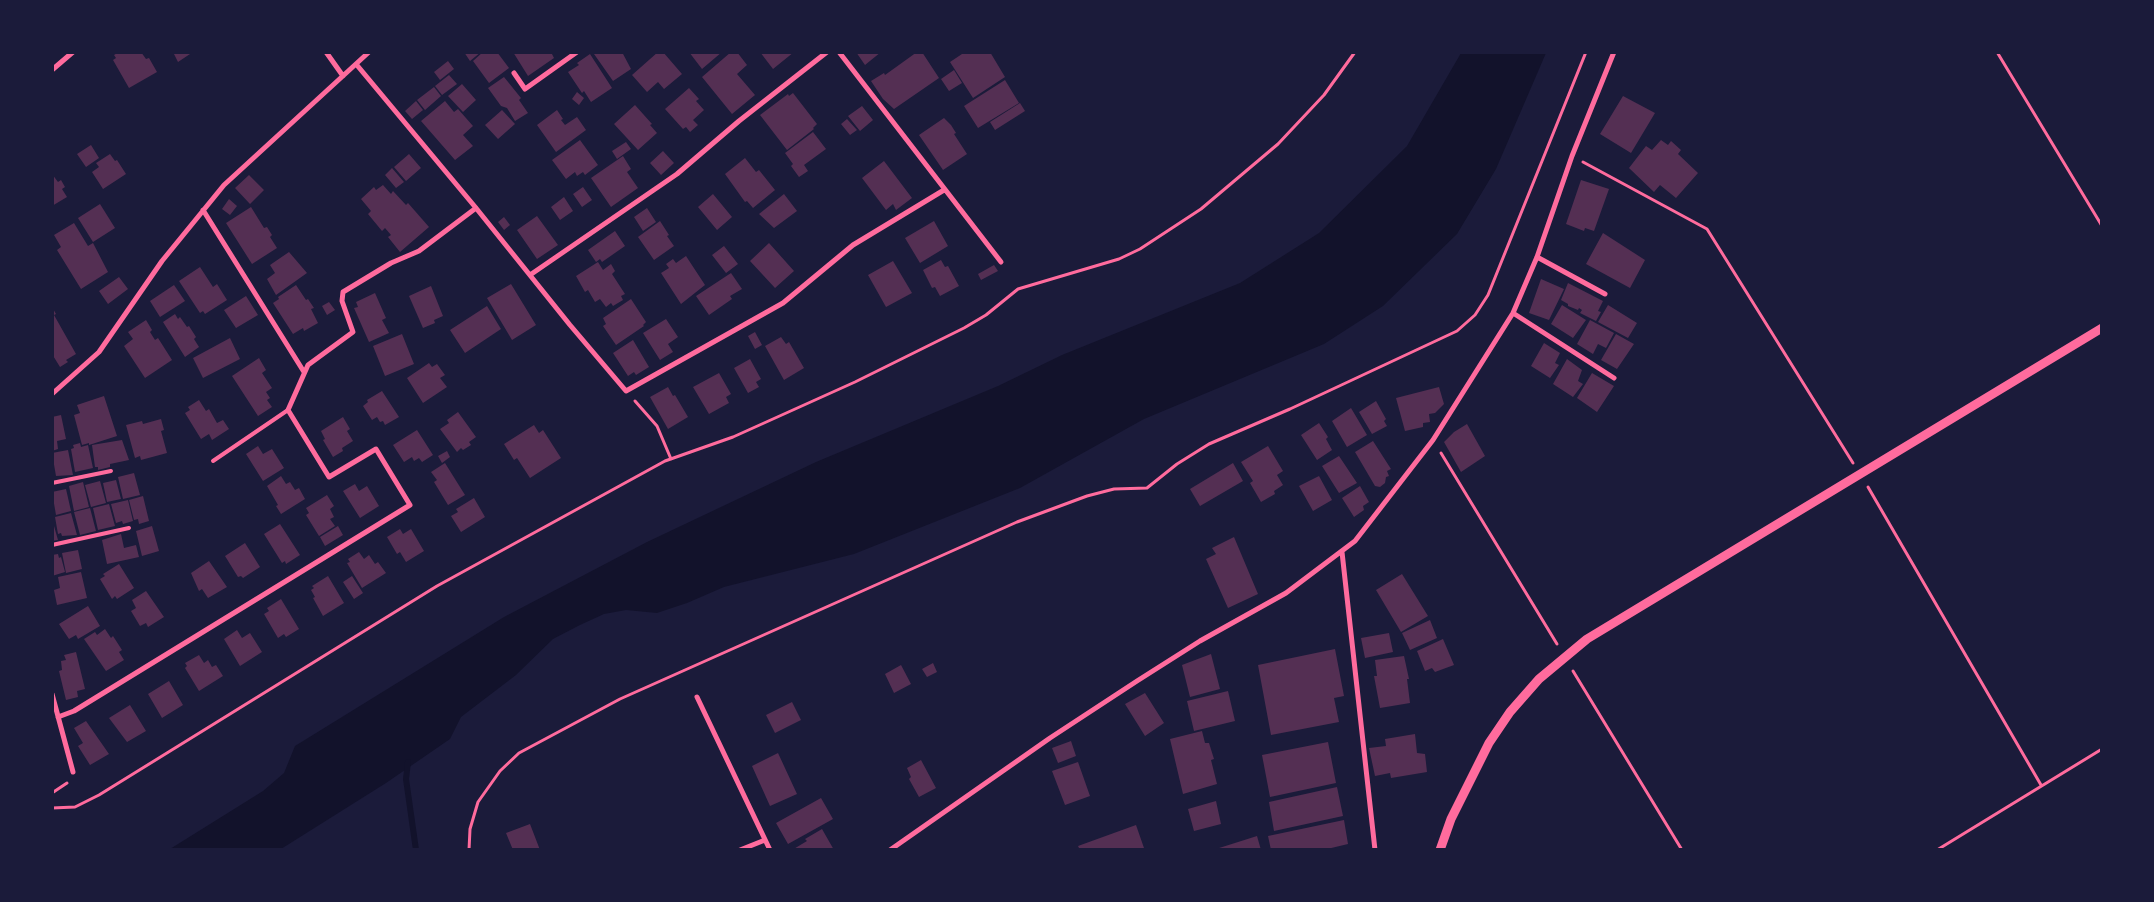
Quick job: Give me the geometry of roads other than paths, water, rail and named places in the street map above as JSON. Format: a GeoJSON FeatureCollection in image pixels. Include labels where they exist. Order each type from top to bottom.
{"type":"FeatureCollection","features":[{"type":"Feature","properties":{"kind":"street"},"geometry":{"type":"LineString","coordinates":[[52,70],[73,52]]}},
{"type":"Feature","properties":{"kind":"street"},"geometry":{"type":"LineString","coordinates":[[326,52],[342,76]]}},
{"type":"Feature","properties":{"kind":"street"},"geometry":{"type":"LineString","coordinates":[[52,394],[99,352],[162,261],[224,184],[369,52]]}},
{"type":"Feature","properties":{"kind":"street"},"geometry":{"type":"LineString","coordinates":[[514,73],[525,89],[577,52]]}},
{"type":"Feature","properties":{"kind":"street"},"geometry":{"type":"LineString","coordinates":[[530,275],[677,174],[739,121],[827,52]]}},
{"type":"Feature","properties":{"kind":"street"},"geometry":{"type":"LineString","coordinates":[[839,52],[1001,262]]}},
{"type":"Feature","properties":{"kind":"street"},"geometry":{"type":"LineString","coordinates":[[890,850],[1050,738],[1200,641],[1286,593],[1355,541],[1433,440],[1513,313],[1537,257],[1572,156],[1614,52]]}},
{"type":"Feature","properties":{"kind":"street"},"geometry":{"type":"LineString","coordinates":[[356,64],[626,391],[783,303],[853,245],[944,190]]}},
{"type":"Feature","properties":{"kind":"street"},"geometry":{"type":"LineString","coordinates":[[58,717],[74,711],[410,505],[376,450],[330,477],[288,410],[308,365],[353,332],[342,301],[343,292],[391,263],[419,251],[476,208]]}},
{"type":"Feature","properties":{"kind":"street"},"geometry":{"type":"LineString","coordinates":[[204,210],[304,372]]}},
{"type":"Feature","properties":{"kind":"street"},"geometry":{"type":"LineString","coordinates":[[1537,257],[1605,294]]}},
{"type":"Feature","properties":{"kind":"street"},"geometry":{"type":"LineString","coordinates":[[1513,313],[1614,378]]}},
{"type":"Feature","properties":{"kind":"street"},"geometry":{"type":"LineString","coordinates":[[1440,850],[1451,819],[1489,743],[1510,712],[1539,679],[1587,639],[2102,328]]}},
{"type":"Feature","properties":{"kind":"street"},"geometry":{"type":"LineString","coordinates":[[1342,552],[1374,850]]}},
{"type":"Feature","properties":{"kind":"street"},"geometry":{"type":"LineString","coordinates":[[52,694],[73,772]]}},
{"type":"Feature","properties":{"kind":"street"},"geometry":{"type":"LineString","coordinates":[[697,697],[770,850]]}},
{"type":"Feature","properties":{"kind":"street"},"geometry":{"type":"LineString","coordinates":[[740,850],[765,840]]}},
{"type":"Feature","properties":{"kind":"lane"},"geometry":{"type":"LineString","coordinates":[[213,460],[288,410]]}},
{"type":"Feature","properties":{"kind":"lane"},"geometry":{"type":"LineString","coordinates":[[52,483],[110,471]]}},
{"type":"Feature","properties":{"kind":"lane"},"geometry":{"type":"LineString","coordinates":[[52,545],[129,528]]}},
{"type":"Feature","properties":{"kind":"waterway"},"geometry":{"type":"LineString","coordinates":[[408,762],[406,779],[416,850]]}}]}
